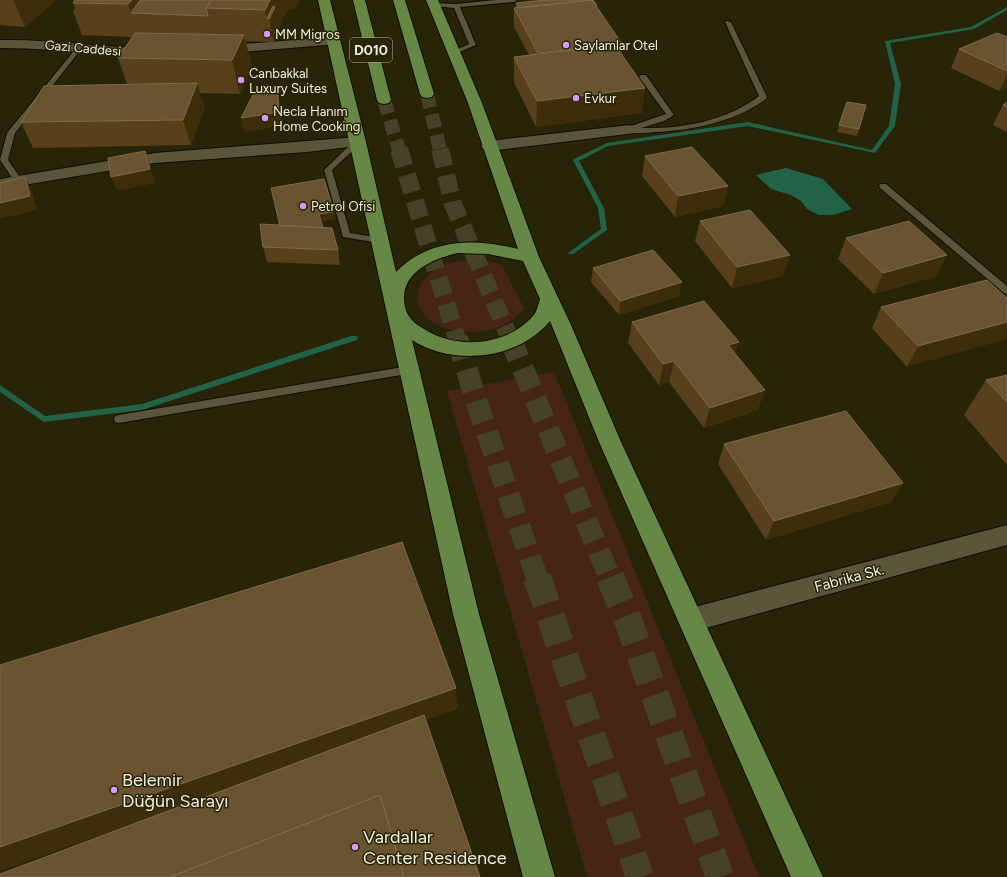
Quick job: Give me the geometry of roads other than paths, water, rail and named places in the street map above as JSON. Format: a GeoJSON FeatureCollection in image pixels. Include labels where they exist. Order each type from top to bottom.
{"type":"FeatureCollection","features":[{"type":"Feature","properties":{"kind":"highway"},"geometry":{"type":"LineString","coordinates":[[324,0],[466,614],[539,877]]}},
{"type":"Feature","properties":{"kind":"highway","name":"D010"},"geometry":{"type":"LineString","coordinates":[[359,0],[384,100]]}},
{"type":"Feature","properties":{"kind":"highway","name":"D010"},"geometry":{"type":"LineString","coordinates":[[398,0],[426,94]]}},
{"type":"Feature","properties":{"kind":"highway"},"geometry":{"type":"LineString","coordinates":[[433,2],[455,52],[530,258],[610,442],[807,877]]}},
{"type":"Feature","properties":{"kind":"highway"},"geometry":{"type":"LineString","coordinates":[[530,258],[498,249],[473,246],[448,249],[429,255],[412,265],[400,277],[394,292],[394,304],[403,323],[420,337],[444,346],[472,349],[500,345],[524,335],[541,320],[549,300]]}},
{"type":"Feature","properties":{"kind":"street"},"geometry":{"type":"LineString","coordinates":[[201,51],[276,47],[333,41]]}},
{"type":"Feature","properties":{"kind":"street","name":"Gazi Caddesi"},"geometry":{"type":"LineString","coordinates":[[0,44],[26,43],[79,48],[162,52]]}},
{"type":"Feature","properties":{"kind":"street"},"geometry":{"type":"LineString","coordinates":[[489,146],[630,130]]}},
{"type":"Feature","properties":{"kind":"street"},"geometry":{"type":"LineString","coordinates":[[0,184],[156,158],[358,142]]}},
{"type":"Feature","properties":{"kind":"street","name":"Fabrika Sk."},"geometry":{"type":"LineString","coordinates":[[691,620],[1007,535]]}},
{"type":"Feature","properties":{"kind":"lane"},"geometry":{"type":"LineString","coordinates":[[433,2],[456,6],[514,0]]}},
{"type":"Feature","properties":{"kind":"lane"},"geometry":{"type":"LineString","coordinates":[[455,52],[473,45],[456,6]]}},
{"type":"Feature","properties":{"kind":"lane"},"geometry":{"type":"LineString","coordinates":[[630,130],[662,130],[710,122],[745,110],[763,97],[728,22]]}},
{"type":"Feature","properties":{"kind":"lane"},"geometry":{"type":"LineString","coordinates":[[18,180],[4,160],[11,133],[79,48]]}},
{"type":"Feature","properties":{"kind":"lane"},"geometry":{"type":"LineString","coordinates":[[630,130],[640,125],[664,119],[670,115],[643,76]]}},
{"type":"Feature","properties":{"kind":"lane"},"geometry":{"type":"LineString","coordinates":[[358,142],[328,170],[346,235],[379,240]]}},
{"type":"Feature","properties":{"kind":"lane"},"geometry":{"type":"LineString","coordinates":[[883,186],[1007,291]]}},
{"type":"Feature","properties":{"kind":"lane"},"geometry":{"type":"LineString","coordinates":[[119,419],[409,370]]}},
{"type":"Feature","properties":{"kind":"waterway"},"geometry":{"type":"LineString","coordinates":[[571,253],[604,230],[601,208],[576,160],[607,145],[748,124],[873,152],[892,126],[898,84],[887,42],[972,28],[1007,8]]}},
{"type":"Feature","properties":{"kind":"waterway"},"geometry":{"type":"LineString","coordinates":[[0,388],[44,419],[142,407],[354,338]]}},
{"type":"Feature","properties":{"kind":"tunnel"},"geometry":{"type":"LineString","coordinates":[[427,94],[440,150]]}},
{"type":"Feature","properties":{"kind":"tunnel"},"geometry":{"type":"LineString","coordinates":[[384,100],[399,150]]}},
{"type":"Feature","properties":{"kind":"tunnel"},"geometry":{"type":"LineString","coordinates":[[399,149],[457,339]]}},
{"type":"Feature","properties":{"kind":"tunnel"},"geometry":{"type":"LineString","coordinates":[[440,149],[453,204],[510,339]]}},
{"type":"Feature","properties":{"kind":"tunnel"},"geometry":{"type":"LineString","coordinates":[[457,338],[476,400],[537,578]]}},
{"type":"Feature","properties":{"kind":"tunnel"},"geometry":{"type":"LineString","coordinates":[[510,338],[610,578]]}},
{"type":"Feature","properties":{"kind":"tunnel"},"geometry":{"type":"LineString","coordinates":[[537,577],[640,877]]}},
{"type":"Feature","properties":{"kind":"tunnel"},"geometry":{"type":"LineString","coordinates":[[610,577],[628,620],[720,877]]}},
{"type":"Feature","properties":{"kind":"place","name":"MM Migros"},"geometry":{"type":"Point","coordinates":[267,34]}},
{"type":"Feature","properties":{"kind":"place","name":"Saylamlar Otel"},"geometry":{"type":"Point","coordinates":[566,45]}},
{"type":"Feature","properties":{"kind":"place","name":"Canbakkal Luxury Suites"},"geometry":{"type":"Point","coordinates":[241,80]}},
{"type":"Feature","properties":{"kind":"place","name":"Evkur"},"geometry":{"type":"Point","coordinates":[576,98]}},
{"type":"Feature","properties":{"kind":"place","name":"Necla Hanım Home Cooking"},"geometry":{"type":"Point","coordinates":[265,118]}},
{"type":"Feature","properties":{"kind":"place","name":"Petrol Ofisi"},"geometry":{"type":"Point","coordinates":[303,206]}},
{"type":"Feature","properties":{"kind":"place","name":"Belemir Düğün Sarayı"},"geometry":{"type":"Point","coordinates":[114,790]}},
{"type":"Feature","properties":{"kind":"place","name":"Vardallar Center Residence"},"geometry":{"type":"Point","coordinates":[355,847]}}]}
